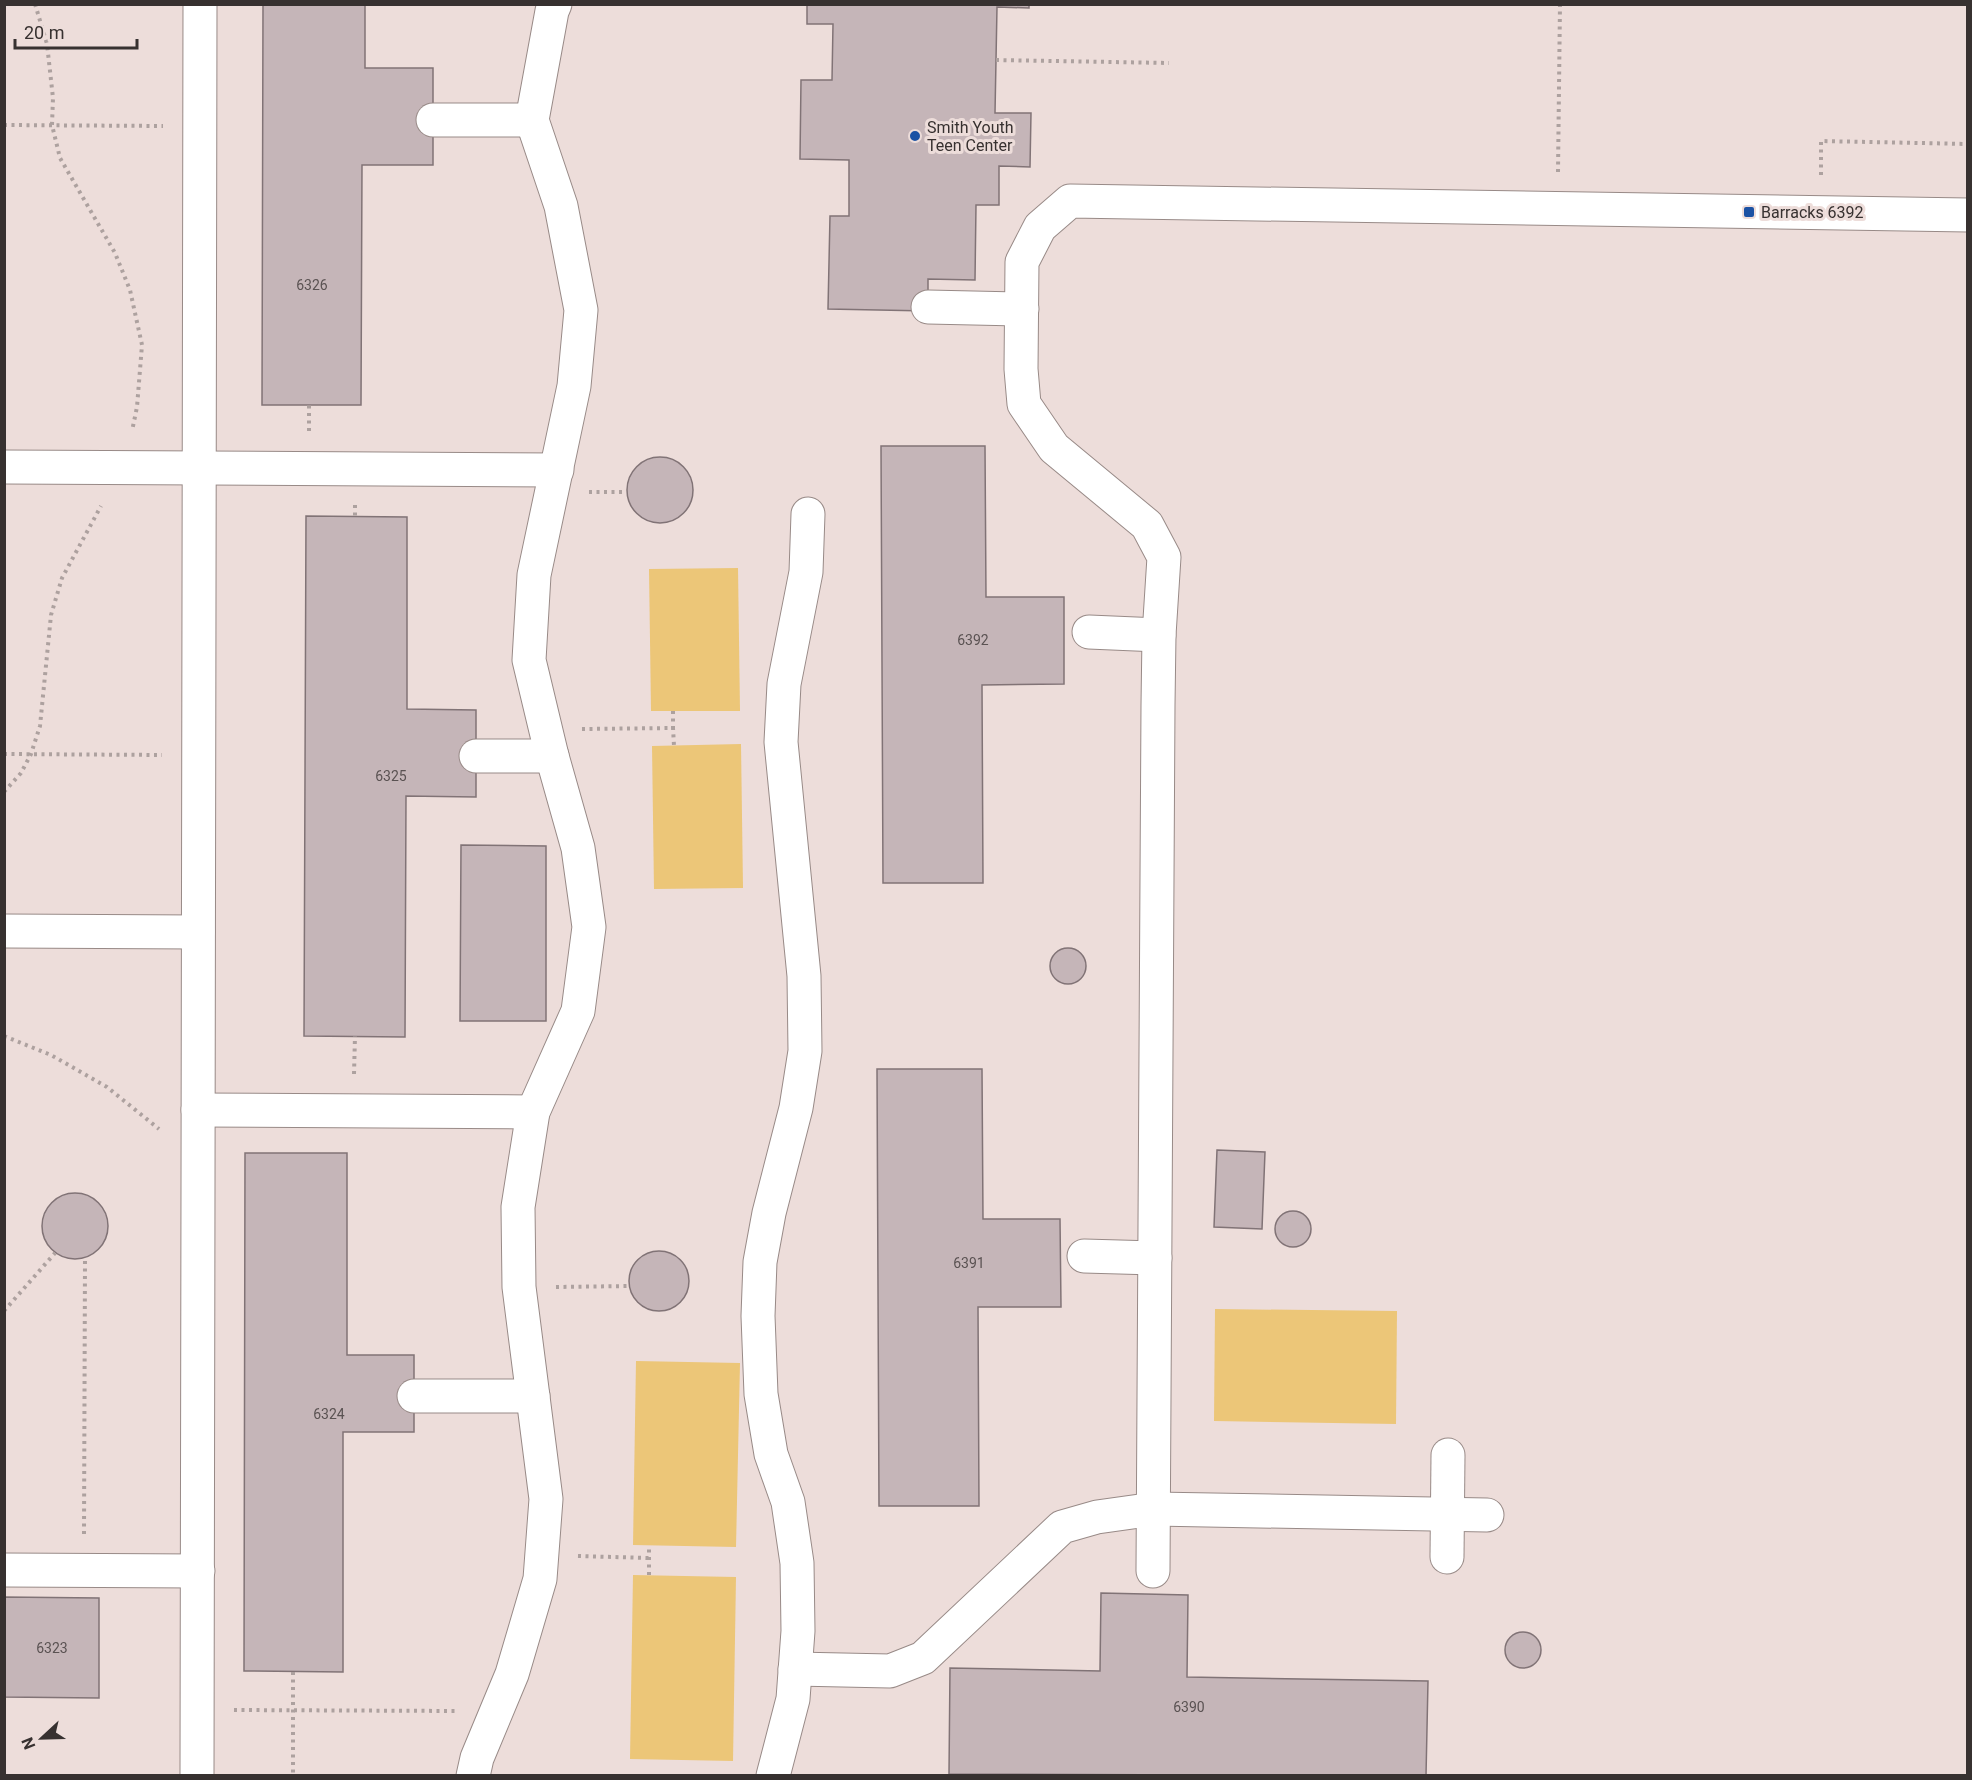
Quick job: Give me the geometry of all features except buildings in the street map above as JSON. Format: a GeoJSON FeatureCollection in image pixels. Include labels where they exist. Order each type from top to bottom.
{"type":"FeatureCollection","features":[{"type":"Feature","properties":{"kind":"lane"},"geometry":{"type":"LineString","coordinates":[[197,1776],[200,4]]}},
{"type":"Feature","properties":{"kind":"lane"},"geometry":{"type":"LineString","coordinates":[[473,1776],[477,1758],[512,1674],[540,1579],[546,1499],[519,1287],[518,1208],[533,1112],[578,1011],[589,927],[578,848],[529,660],[534,575],[574,386],[581,310],[561,206],[532,120],[555,4]]}},
{"type":"Feature","properties":{"kind":"lane"},"geometry":{"type":"LineString","coordinates":[[433,120],[532,120]]}},
{"type":"Feature","properties":{"kind":"lane"},"geometry":{"type":"LineString","coordinates":[[1153,1571],[1159,635],[1164,557],[1147,525],[1054,448],[1024,404],[1021,369],[1022,262],[1040,227],[1070,201],[1968,215]]}},
{"type":"Feature","properties":{"kind":"lane"},"geometry":{"type":"LineString","coordinates":[[928,307],[1022,309]]}},
{"type":"Feature","properties":{"kind":"lane"},"geometry":{"type":"LineString","coordinates":[[4,466],[557,470]]}},
{"type":"Feature","properties":{"kind":"lane"},"geometry":{"type":"LineString","coordinates":[[773,1776],[793,1699],[798,1631],[797,1563],[788,1502],[771,1454],[763,1404],[759,1316],[762,1252],[769,1213],[796,1108],[805,1051],[804,976],[781,742],[784,684],[806,572],[808,514]]}},
{"type":"Feature","properties":{"kind":"lane"},"geometry":{"type":"LineString","coordinates":[[1089,632],[1159,635]]}},
{"type":"Feature","properties":{"kind":"lane"},"geometry":{"type":"LineString","coordinates":[[476,756],[549,742]]}},
{"type":"Feature","properties":{"kind":"lane"},"geometry":{"type":"LineString","coordinates":[[4,931],[198,932]]}},
{"type":"Feature","properties":{"kind":"lane"},"geometry":{"type":"LineString","coordinates":[[198,1110],[533,1112]]}},
{"type":"Feature","properties":{"kind":"lane"},"geometry":{"type":"LineString","coordinates":[[1084,1256],[1155,1258]]}},
{"type":"Feature","properties":{"kind":"lane"},"geometry":{"type":"LineString","coordinates":[[414,1396],[533,1396]]}},
{"type":"Feature","properties":{"kind":"lane"},"geometry":{"type":"LineString","coordinates":[[1447,1557],[1448,1455]]}},
{"type":"Feature","properties":{"kind":"lane"},"geometry":{"type":"LineString","coordinates":[[795,1669],[890,1671],[923,1658],[1062,1527],[1097,1517],[1154,1509],[1487,1515]]}},
{"type":"Feature","properties":{"kind":"lane"},"geometry":{"type":"LineString","coordinates":[[4,1570],[198,1571]]}},
{"type":"Feature","properties":{"kind":"path"},"geometry":{"type":"LineString","coordinates":[[4,792],[21,773],[31,754],[40,726],[51,615],[62,578],[123,468],[137,406],[142,345],[130,290],[115,253],[60,158],[52,125],[53,98],[47,44],[35,4]]}},
{"type":"Feature","properties":{"kind":"path"},"geometry":{"type":"LineString","coordinates":[[1560,4],[1558,174],[1569,174]]}},
{"type":"Feature","properties":{"kind":"path"},"geometry":{"type":"LineString","coordinates":[[996,60],[1169,63]]}},
{"type":"Feature","properties":{"kind":"path"},"geometry":{"type":"LineString","coordinates":[[4,125],[200,126]]}},
{"type":"Feature","properties":{"kind":"path"},"geometry":{"type":"LineString","coordinates":[[1821,179],[1821,141],[1968,144]]}},
{"type":"Feature","properties":{"kind":"path"},"geometry":{"type":"LineString","coordinates":[[673,711],[674,746]]}},
{"type":"Feature","properties":{"kind":"path"},"geometry":{"type":"LineString","coordinates":[[549,742],[673,728]]}},
{"type":"Feature","properties":{"kind":"path"},"geometry":{"type":"LineString","coordinates":[[4,753],[199,755]]}},
{"type":"Feature","properties":{"kind":"path"},"geometry":{"type":"LineString","coordinates":[[4,1036],[51,1055],[107,1087],[163,1132],[198,1168]]}},
{"type":"Feature","properties":{"kind":"path"},"geometry":{"type":"LineString","coordinates":[[4,1311],[55,1253]]}},
{"type":"Feature","properties":{"kind":"path"},"geometry":{"type":"LineString","coordinates":[[84,1571],[85,1259]]}},
{"type":"Feature","properties":{"kind":"path"},"geometry":{"type":"LineString","coordinates":[[519,1287],[629,1286]]}},
{"type":"Feature","properties":{"kind":"path"},"geometry":{"type":"LineString","coordinates":[[649,1545],[649,1575]]}},
{"type":"Feature","properties":{"kind":"path"},"geometry":{"type":"LineString","coordinates":[[542,1556],[649,1558]]}},
{"type":"Feature","properties":{"kind":"path"},"geometry":{"type":"LineString","coordinates":[[293,1672],[293,1776]]}},
{"type":"Feature","properties":{"kind":"path"},"geometry":{"type":"LineString","coordinates":[[197,1710],[496,1711]]}},
{"type":"Feature","properties":{"kind":"shaded area"},"geometry":{"type":"Polygon","coordinates":[[[738,568],[740,711],[651,711],[649,569],[738,568]]]}},
{"type":"Feature","properties":{"kind":"shaded area"},"geometry":{"type":"Polygon","coordinates":[[[741,744],[743,888],[654,889],[652,746],[741,744]]]}},
{"type":"Feature","properties":{"kind":"shaded area"},"geometry":{"type":"Polygon","coordinates":[[[1215,1309],[1397,1311],[1396,1424],[1214,1421],[1215,1309]]]}},
{"type":"Feature","properties":{"kind":"shaded area"},"geometry":{"type":"Polygon","coordinates":[[[636,1361],[740,1363],[736,1547],[633,1545],[636,1361]]]}},
{"type":"Feature","properties":{"kind":"shaded area"},"geometry":{"type":"Polygon","coordinates":[[[633,1575],[736,1577],[733,1761],[630,1759],[633,1575]]]}},
{"type":"Feature","properties":{"kind":"place","name":"Smith Youth Teen Center"},"geometry":{"type":"Point","coordinates":[915,136]}},
{"type":"Feature","properties":{"kind":"place","name":"Barracks 6392"},"geometry":{"type":"Point","coordinates":[1749,212]}}]}
